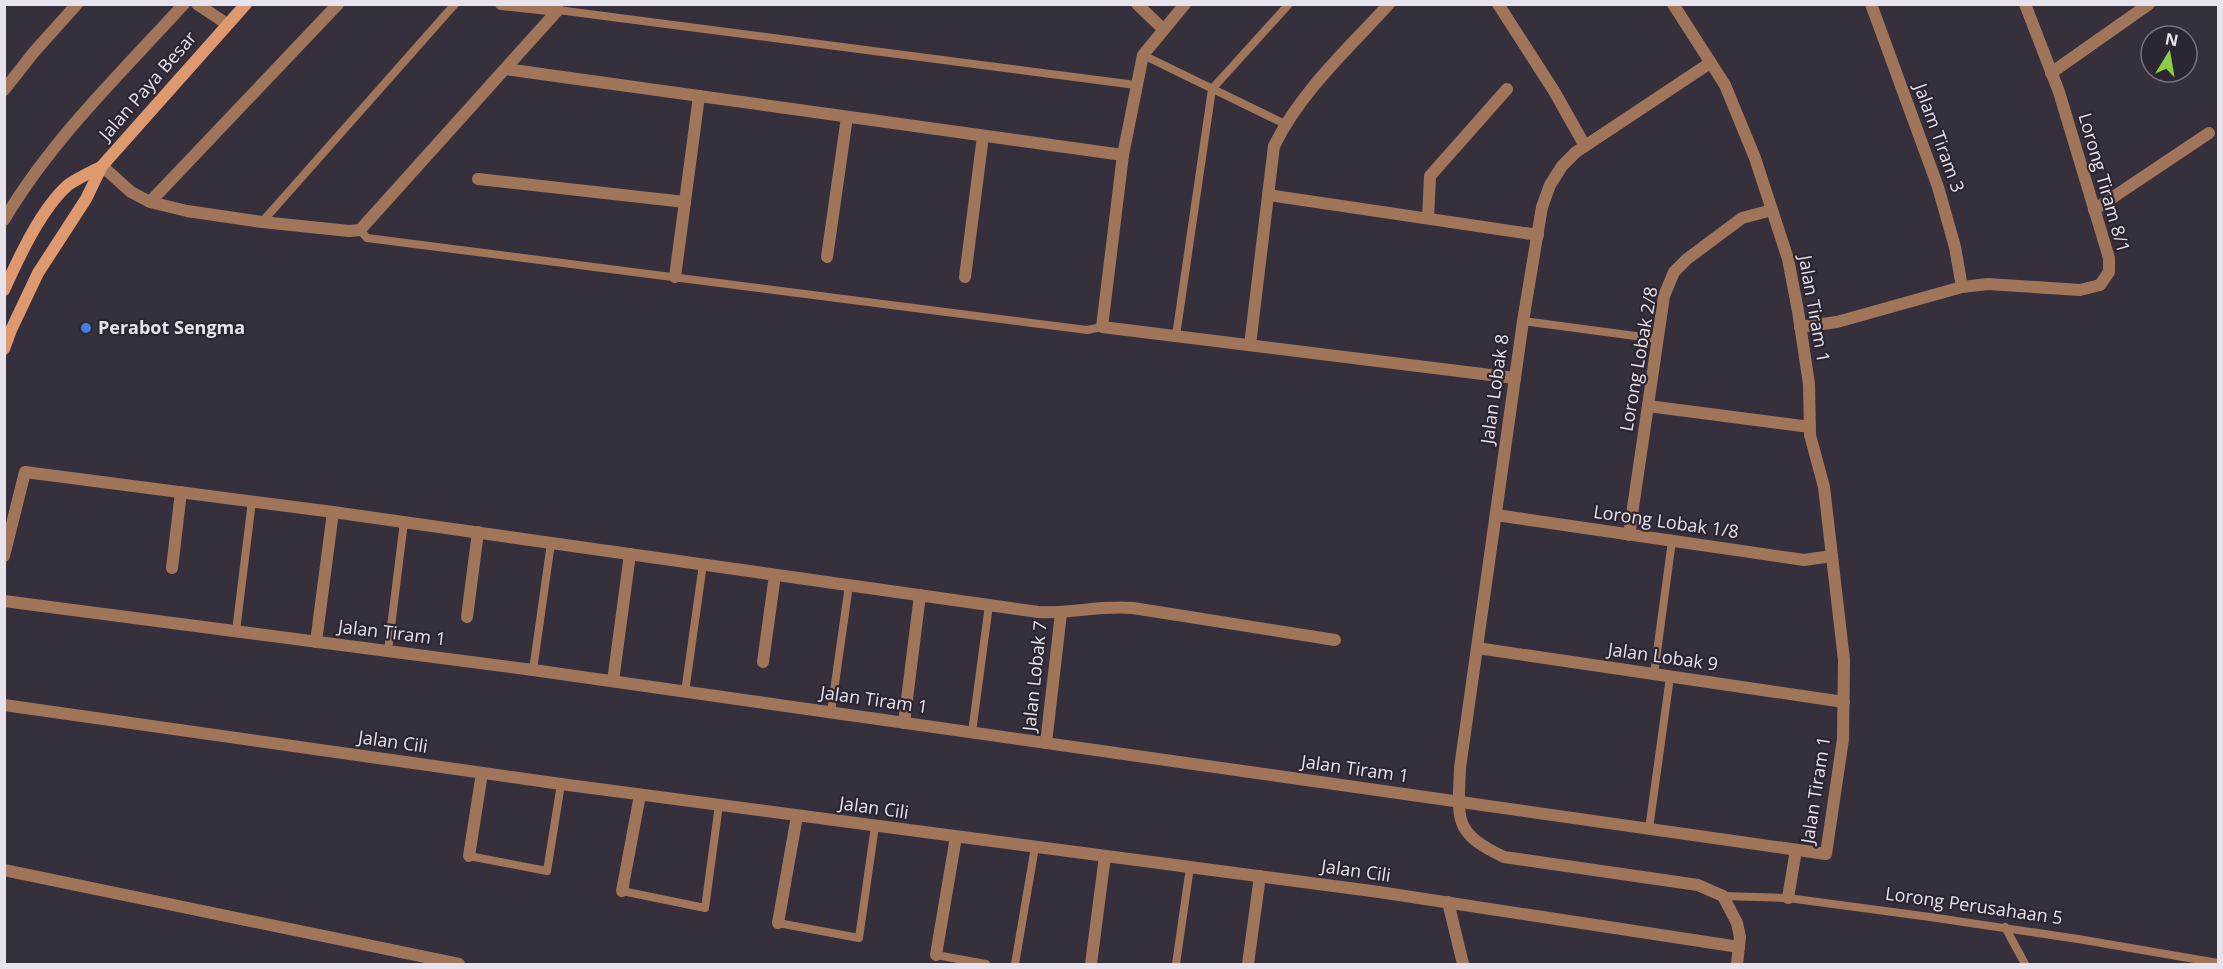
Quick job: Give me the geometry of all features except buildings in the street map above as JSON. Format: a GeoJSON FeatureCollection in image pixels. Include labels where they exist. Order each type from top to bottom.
{"type":"FeatureCollection","features":[{"type":"Feature","properties":{"kind":"street"},"geometry":{"type":"LineString","coordinates":[[5,89],[77,4]]}},
{"type":"Feature","properties":{"kind":"street"},"geometry":{"type":"LineString","coordinates":[[4,220],[53,150],[82,115],[184,4]]}},
{"type":"Feature","properties":{"kind":"street"},"geometry":{"type":"LineString","coordinates":[[197,4],[227,24]]}},
{"type":"Feature","properties":{"kind":"street","name":"Jalan Paya Besar"},"geometry":{"type":"LineString","coordinates":[[4,350],[38,273],[86,199],[102,166],[246,4]]}},
{"type":"Feature","properties":{"kind":"street"},"geometry":{"type":"LineString","coordinates":[[150,202],[338,4]]}},
{"type":"Feature","properties":{"kind":"street"},"geometry":{"type":"LineString","coordinates":[[501,4],[558,10]]}},
{"type":"Feature","properties":{"kind":"street"},"geometry":{"type":"LineString","coordinates":[[1137,4],[1163,29]]}},
{"type":"Feature","properties":{"kind":"street"},"geometry":{"type":"LineString","coordinates":[[1185,4],[1143,55],[1123,155],[1102,327],[1515,378]]}},
{"type":"Feature","properties":{"kind":"street"},"geometry":{"type":"LineString","coordinates":[[1250,345],[1275,146],[1285,124],[1308,93],[1389,4]]}},
{"type":"Feature","properties":{"kind":"street"},"geometry":{"type":"LineString","coordinates":[[1498,4],[1554,91],[1585,146]]}},
{"type":"Feature","properties":{"kind":"street","name":"Jalan Tiram 1"},"geometry":{"type":"LineString","coordinates":[[4,601],[613,681],[1826,855],[1843,739],[1844,660],[1824,487],[1810,435],[1809,384],[1788,259],[1755,158],[1725,85],[1673,4]]}},
{"type":"Feature","properties":{"kind":"street","name":"Jalam Tiram 3"},"geometry":{"type":"LineString","coordinates":[[1871,4],[1938,187],[1955,247],[1962,287]]}},
{"type":"Feature","properties":{"kind":"street","name":"Lorong Tiram 8/1"},"geometry":{"type":"LineString","coordinates":[[1800,327],[1837,322],[1962,287],[1988,284],[2080,290],[2100,285],[2109,272],[2109,258],[2051,73],[2025,4]]}},
{"type":"Feature","properties":{"kind":"street"},"geometry":{"type":"LineString","coordinates":[[2051,73],[2149,4]]}},
{"type":"Feature","properties":{"kind":"street"},"geometry":{"type":"LineString","coordinates":[[102,166],[131,192],[150,202],[187,211],[262,222],[349,231],[360,230],[558,10]]}},
{"type":"Feature","properties":{"kind":"street","name":"Jalan Lobak 8"},"geometry":{"type":"LineString","coordinates":[[1459,802],[1460,768],[1523,321],[1542,207],[1550,185],[1562,166],[1585,146],[1710,63]]}},
{"type":"Feature","properties":{"kind":"street"},"geometry":{"type":"LineString","coordinates":[[504,69],[1123,155]]}},
{"type":"Feature","properties":{"kind":"street"},"geometry":{"type":"LineString","coordinates":[[1428,218],[1430,176],[1508,89]]}},
{"type":"Feature","properties":{"kind":"street"},"geometry":{"type":"LineString","coordinates":[[675,277],[699,96]]}},
{"type":"Feature","properties":{"kind":"street"},"geometry":{"type":"LineString","coordinates":[[827,257],[847,117]]}},
{"type":"Feature","properties":{"kind":"street"},"geometry":{"type":"LineString","coordinates":[[2094,210],[2209,133]]}},
{"type":"Feature","properties":{"kind":"street"},"geometry":{"type":"LineString","coordinates":[[965,277],[983,136]]}},
{"type":"Feature","properties":{"kind":"street","name":"Jalan Paya Besar"},"geometry":{"type":"LineString","coordinates":[[6,284],[48,209],[69,185],[102,166]]}},
{"type":"Feature","properties":{"kind":"street"},"geometry":{"type":"LineString","coordinates":[[478,179],[685,202]]}},
{"type":"Feature","properties":{"kind":"street"},"geometry":{"type":"LineString","coordinates":[[1268,195],[1538,234]]}},
{"type":"Feature","properties":{"kind":"street","name":"Lorong Lobak 2/8"},"geometry":{"type":"LineString","coordinates":[[1629,535],[1664,296],[1674,272],[1687,259],[1742,218],[1772,210]]}},
{"type":"Feature","properties":{"kind":"street"},"geometry":{"type":"LineString","coordinates":[[1648,406],[1810,427]]}},
{"type":"Feature","properties":{"kind":"street"},"geometry":{"type":"LineString","coordinates":[[4,556],[25,472],[478,532],[989,605],[1061,613],[1110,606],[1132,608],[1335,640]]}},
{"type":"Feature","properties":{"kind":"street"},"geometry":{"type":"LineString","coordinates":[[172,568],[181,492]]}},
{"type":"Feature","properties":{"kind":"street"},"geometry":{"type":"LineString","coordinates":[[316,642],[333,512]]}},
{"type":"Feature","properties":{"kind":"street","name":"Lorong Lobak 1/8"},"geometry":{"type":"LineString","coordinates":[[1496,515],[1804,560],[1832,556]]}},
{"type":"Feature","properties":{"kind":"street"},"geometry":{"type":"LineString","coordinates":[[467,617],[478,532]]}},
{"type":"Feature","properties":{"kind":"street"},"geometry":{"type":"LineString","coordinates":[[613,681],[630,554]]}},
{"type":"Feature","properties":{"kind":"street"},"geometry":{"type":"LineString","coordinates":[[764,662],[776,574]]}},
{"type":"Feature","properties":{"kind":"street"},"geometry":{"type":"LineString","coordinates":[[904,723],[920,595]]}},
{"type":"Feature","properties":{"kind":"street","name":"Jalan Lobak 7"},"geometry":{"type":"LineString","coordinates":[[1046,743],[1061,613]]}},
{"type":"Feature","properties":{"kind":"street","name":"Jalan Lobak 9"},"geometry":{"type":"LineString","coordinates":[[1477,648],[1844,702]]}},
{"type":"Feature","properties":{"kind":"street","name":"Jalan Cili"},"geometry":{"type":"LineString","coordinates":[[4,705],[640,795],[1448,902],[1739,947]]}},
{"type":"Feature","properties":{"kind":"street"},"geometry":{"type":"LineString","coordinates":[[469,856],[482,773]]}},
{"type":"Feature","properties":{"kind":"street"},"geometry":{"type":"LineString","coordinates":[[622,891],[640,795]]}},
{"type":"Feature","properties":{"kind":"street","name":"Lorong Perusahaan 5"},"geometry":{"type":"LineString","coordinates":[[1459,802],[1460,823],[1466,833],[1479,845],[1504,857],[1698,885],[1723,896]]}},
{"type":"Feature","properties":{"kind":"street"},"geometry":{"type":"LineString","coordinates":[[778,923],[797,816]]}},
{"type":"Feature","properties":{"kind":"street"},"geometry":{"type":"LineString","coordinates":[[936,955],[956,837]]}},
{"type":"Feature","properties":{"kind":"street"},"geometry":{"type":"LineString","coordinates":[[1788,898],[1796,850]]}},
{"type":"Feature","properties":{"kind":"street"},"geometry":{"type":"LineString","coordinates":[[1091,964],[1106,856]]}},
{"type":"Feature","properties":{"kind":"street"},"geometry":{"type":"LineString","coordinates":[[4,870],[459,964]]}},
{"type":"Feature","properties":{"kind":"street"},"geometry":{"type":"LineString","coordinates":[[1248,964],[1260,876]]}},
{"type":"Feature","properties":{"kind":"street"},"geometry":{"type":"LineString","coordinates":[[1723,896],[1737,923],[1740,937],[1737,964]]}},
{"type":"Feature","properties":{"kind":"street"},"geometry":{"type":"LineString","coordinates":[[1448,902],[1463,964]]}},
{"type":"Feature","properties":{"kind":"lane"},"geometry":{"type":"LineString","coordinates":[[262,222],[455,4]]}},
{"type":"Feature","properties":{"kind":"lane"},"geometry":{"type":"LineString","coordinates":[[1176,336],[1212,89],[1289,4]]}},
{"type":"Feature","properties":{"kind":"lane"},"geometry":{"type":"LineString","coordinates":[[558,10],[1136,85]]}},
{"type":"Feature","properties":{"kind":"lane"},"geometry":{"type":"LineString","coordinates":[[1143,55],[1285,124]]}},
{"type":"Feature","properties":{"kind":"lane"},"geometry":{"type":"LineString","coordinates":[[360,230],[367,238],[1088,330],[1102,327]]}},
{"type":"Feature","properties":{"kind":"lane"},"geometry":{"type":"LineString","coordinates":[[1523,321],[1658,339]]}},
{"type":"Feature","properties":{"kind":"lane"},"geometry":{"type":"LineString","coordinates":[[236,631],[252,501]]}},
{"type":"Feature","properties":{"kind":"lane"},"geometry":{"type":"LineString","coordinates":[[388,651],[404,522]]}},
{"type":"Feature","properties":{"kind":"lane"},"geometry":{"type":"LineString","coordinates":[[1654,674],[1672,541]]}},
{"type":"Feature","properties":{"kind":"lane"},"geometry":{"type":"LineString","coordinates":[[533,670],[551,543]]}},
{"type":"Feature","properties":{"kind":"lane"},"geometry":{"type":"LineString","coordinates":[[685,692],[703,564]]}},
{"type":"Feature","properties":{"kind":"lane"},"geometry":{"type":"LineString","coordinates":[[831,712],[849,585]]}},
{"type":"Feature","properties":{"kind":"lane"},"geometry":{"type":"LineString","coordinates":[[972,732],[989,605]]}},
{"type":"Feature","properties":{"kind":"lane"},"geometry":{"type":"LineString","coordinates":[[1649,829],[1670,677]]}},
{"type":"Feature","properties":{"kind":"lane"},"geometry":{"type":"LineString","coordinates":[[469,856],[547,871],[561,784]]}},
{"type":"Feature","properties":{"kind":"lane"},"geometry":{"type":"LineString","coordinates":[[622,891],[705,908],[719,805]]}},
{"type":"Feature","properties":{"kind":"lane"},"geometry":{"type":"LineString","coordinates":[[778,923],[859,938],[875,826]]}},
{"type":"Feature","properties":{"kind":"lane"},"geometry":{"type":"LineString","coordinates":[[1015,964],[1035,847]]}},
{"type":"Feature","properties":{"kind":"lane"},"geometry":{"type":"LineString","coordinates":[[1176,964],[1190,867]]}},
{"type":"Feature","properties":{"kind":"lane","name":"Lorong Perusahaan 5"},"geometry":{"type":"LineString","coordinates":[[1723,896],[1788,898],[2005,927],[2218,963]]}},
{"type":"Feature","properties":{"kind":"lane"},"geometry":{"type":"LineString","coordinates":[[2005,927],[2025,964]]}},
{"type":"Feature","properties":{"kind":"lane"},"geometry":{"type":"LineString","coordinates":[[936,955],[986,964]]}},
{"type":"Feature","properties":{"kind":"place","name":"Perabot Sengma"},"geometry":{"type":"Point","coordinates":[86,328]}}]}
